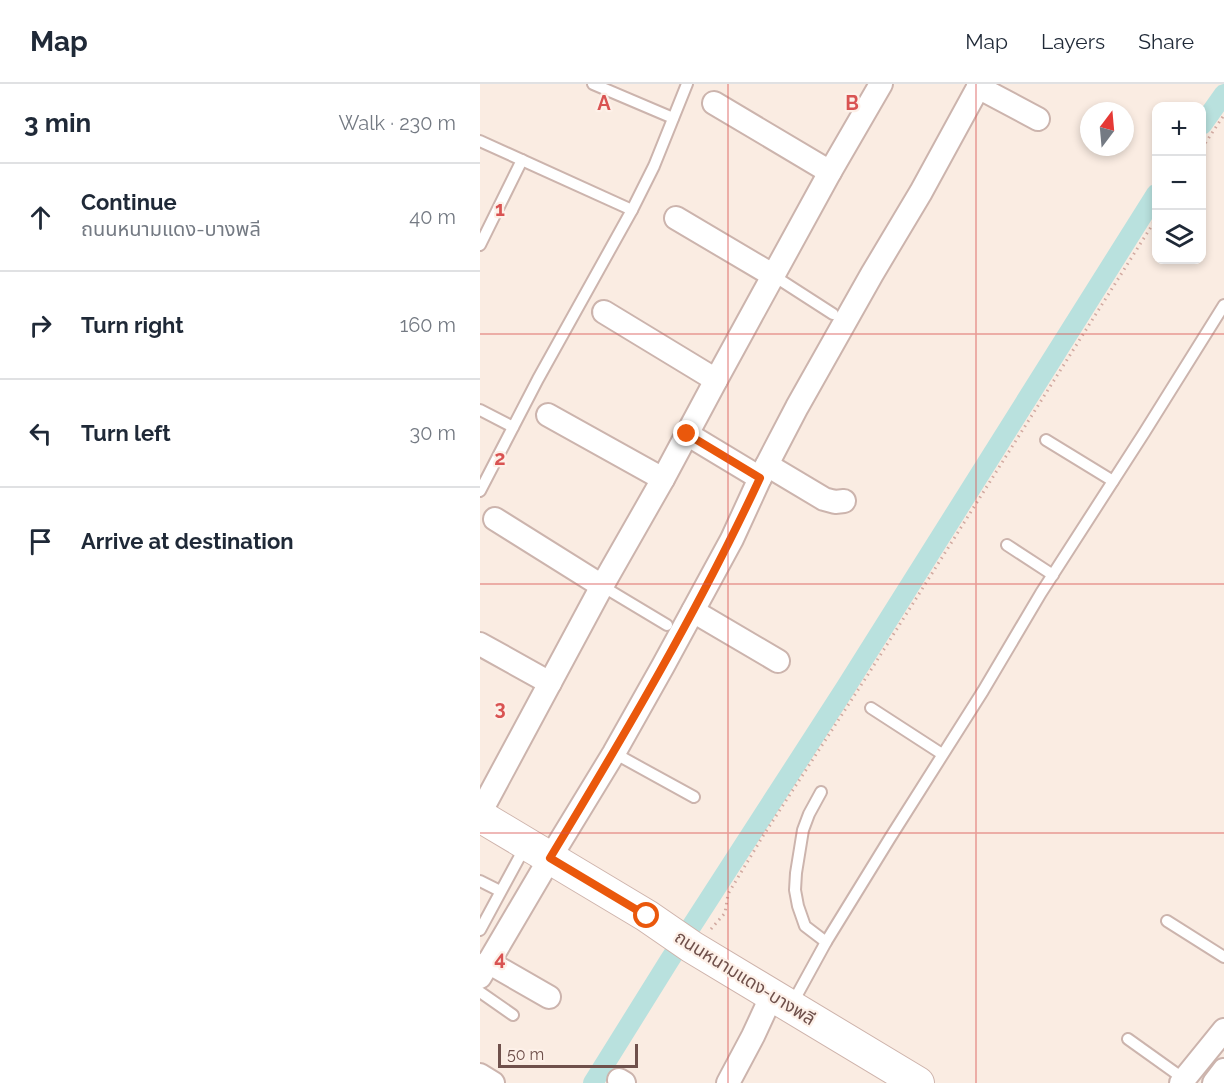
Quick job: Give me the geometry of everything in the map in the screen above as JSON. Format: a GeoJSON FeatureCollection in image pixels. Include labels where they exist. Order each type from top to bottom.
{"type":"FeatureCollection","features":[{"type":"Feature","properties":{"kind":"main road","name":"ถนนหนามแดง-บางพลี"},"geometry":{"type":"LineString","coordinates":[[480,815],[647,916],[692,947],[918,1083]]}},
{"type":"Feature","properties":{"kind":"street"},"geometry":{"type":"LineString","coordinates":[[480,815],[602,586],[880,84]]}},
{"type":"Feature","properties":{"kind":"street"},"geometry":{"type":"LineString","coordinates":[[549,998],[484,970],[538,851],[614,753],[732,539],[796,407],[921,192],[979,85],[1038,118]]}},
{"type":"Feature","properties":{"kind":"street"},"geometry":{"type":"LineString","coordinates":[[714,104],[830,172]]}},
{"type":"Feature","properties":{"kind":"street"},"geometry":{"type":"LineString","coordinates":[[676,218],[774,276]]}},
{"type":"Feature","properties":{"kind":"street"},"geometry":{"type":"LineString","coordinates":[[604,312],[716,380]]}},
{"type":"Feature","properties":{"kind":"street"},"geometry":{"type":"LineString","coordinates":[[548,415],[663,479]]}},
{"type":"Feature","properties":{"kind":"street"},"geometry":{"type":"LineString","coordinates":[[687,434],[824,499],[835,502],[844,501]]}},
{"type":"Feature","properties":{"kind":"street"},"geometry":{"type":"LineString","coordinates":[[495,519],[602,586]]}},
{"type":"Feature","properties":{"kind":"street"},"geometry":{"type":"LineString","coordinates":[[693,612],[778,661]]}},
{"type":"Feature","properties":{"kind":"street"},"geometry":{"type":"LineString","coordinates":[[480,644],[550,683]]}},
{"type":"Feature","properties":{"kind":"street"},"geometry":{"type":"LineString","coordinates":[[728,1083],[753,1036],[781,1001]]}},
{"type":"Feature","properties":{"kind":"street"},"geometry":{"type":"LineString","coordinates":[[1183,1081],[1224,1030]]}},
{"type":"Feature","properties":{"kind":"street"},"geometry":{"type":"LineString","coordinates":[[1214,1083],[1224,1070]]}},
{"type":"Feature","properties":{"kind":"street"},"geometry":{"type":"LineString","coordinates":[[480,1075],[493,1083]]}},
{"type":"Feature","properties":{"kind":"lane"},"geometry":{"type":"LineString","coordinates":[[593,84],[673,118]]}},
{"type":"Feature","properties":{"kind":"lane"},"geometry":{"type":"LineString","coordinates":[[480,491],[632,210],[654,166],[687,84]]}},
{"type":"Feature","properties":{"kind":"lane"},"geometry":{"type":"LineString","coordinates":[[480,141],[632,210]]}},
{"type":"Feature","properties":{"kind":"lane"},"geometry":{"type":"LineString","coordinates":[[480,245],[522,160]]}},
{"type":"Feature","properties":{"kind":"lane"},"geometry":{"type":"LineString","coordinates":[[774,276],[833,314]]}},
{"type":"Feature","properties":{"kind":"lane"},"geometry":{"type":"LineString","coordinates":[[781,1001],[826,942],[1224,304]]}},
{"type":"Feature","properties":{"kind":"lane"},"geometry":{"type":"LineString","coordinates":[[480,410],[513,427]]}},
{"type":"Feature","properties":{"kind":"lane"},"geometry":{"type":"LineString","coordinates":[[1046,440],[1113,481]]}},
{"type":"Feature","properties":{"kind":"lane"},"geometry":{"type":"LineString","coordinates":[[1007,545],[1053,575]]}},
{"type":"Feature","properties":{"kind":"lane"},"geometry":{"type":"LineString","coordinates":[[602,586],[667,625]]}},
{"type":"Feature","properties":{"kind":"lane"},"geometry":{"type":"LineString","coordinates":[[871,708],[942,754]]}},
{"type":"Feature","properties":{"kind":"lane"},"geometry":{"type":"LineString","coordinates":[[614,753],[694,797]]}},
{"type":"Feature","properties":{"kind":"lane"},"geometry":{"type":"LineString","coordinates":[[821,792],[803,830],[795,890],[805,926],[826,942]]}},
{"type":"Feature","properties":{"kind":"lane"},"geometry":{"type":"LineString","coordinates":[[480,930],[500,891],[538,851]]}},
{"type":"Feature","properties":{"kind":"lane"},"geometry":{"type":"LineString","coordinates":[[480,881],[500,891]]}},
{"type":"Feature","properties":{"kind":"lane"},"geometry":{"type":"LineString","coordinates":[[1167,921],[1224,957]]}},
{"type":"Feature","properties":{"kind":"lane"},"geometry":{"type":"LineString","coordinates":[[480,992],[513,1015]]}},
{"type":"Feature","properties":{"kind":"lane"},"geometry":{"type":"LineString","coordinates":[[1128,1039],[1183,1081]]}},
{"type":"Feature","properties":{"kind":"path"},"geometry":{"type":"LineString","coordinates":[[1206,142],[1224,114]]}},
{"type":"Feature","properties":{"kind":"path"},"geometry":{"type":"LineString","coordinates":[[692,947],[725,913],[728,894],[763,836],[869,673],[1152,225]]}},
{"type":"Feature","properties":{"kind":"waterway"},"geometry":{"type":"LineString","coordinates":[[1206,119],[1224,94]]}},
{"type":"Feature","properties":{"kind":"waterway"},"geometry":{"type":"LineString","coordinates":[[593,1083],[846,687],[1152,200]]}},
{"type":"Feature","properties":{"kind":"route"},"geometry":{"type":"LineString","coordinates":[[647,916],[550,858],[614,753],[693,612],[732,539],[760,478],[687,434]]}}]}
